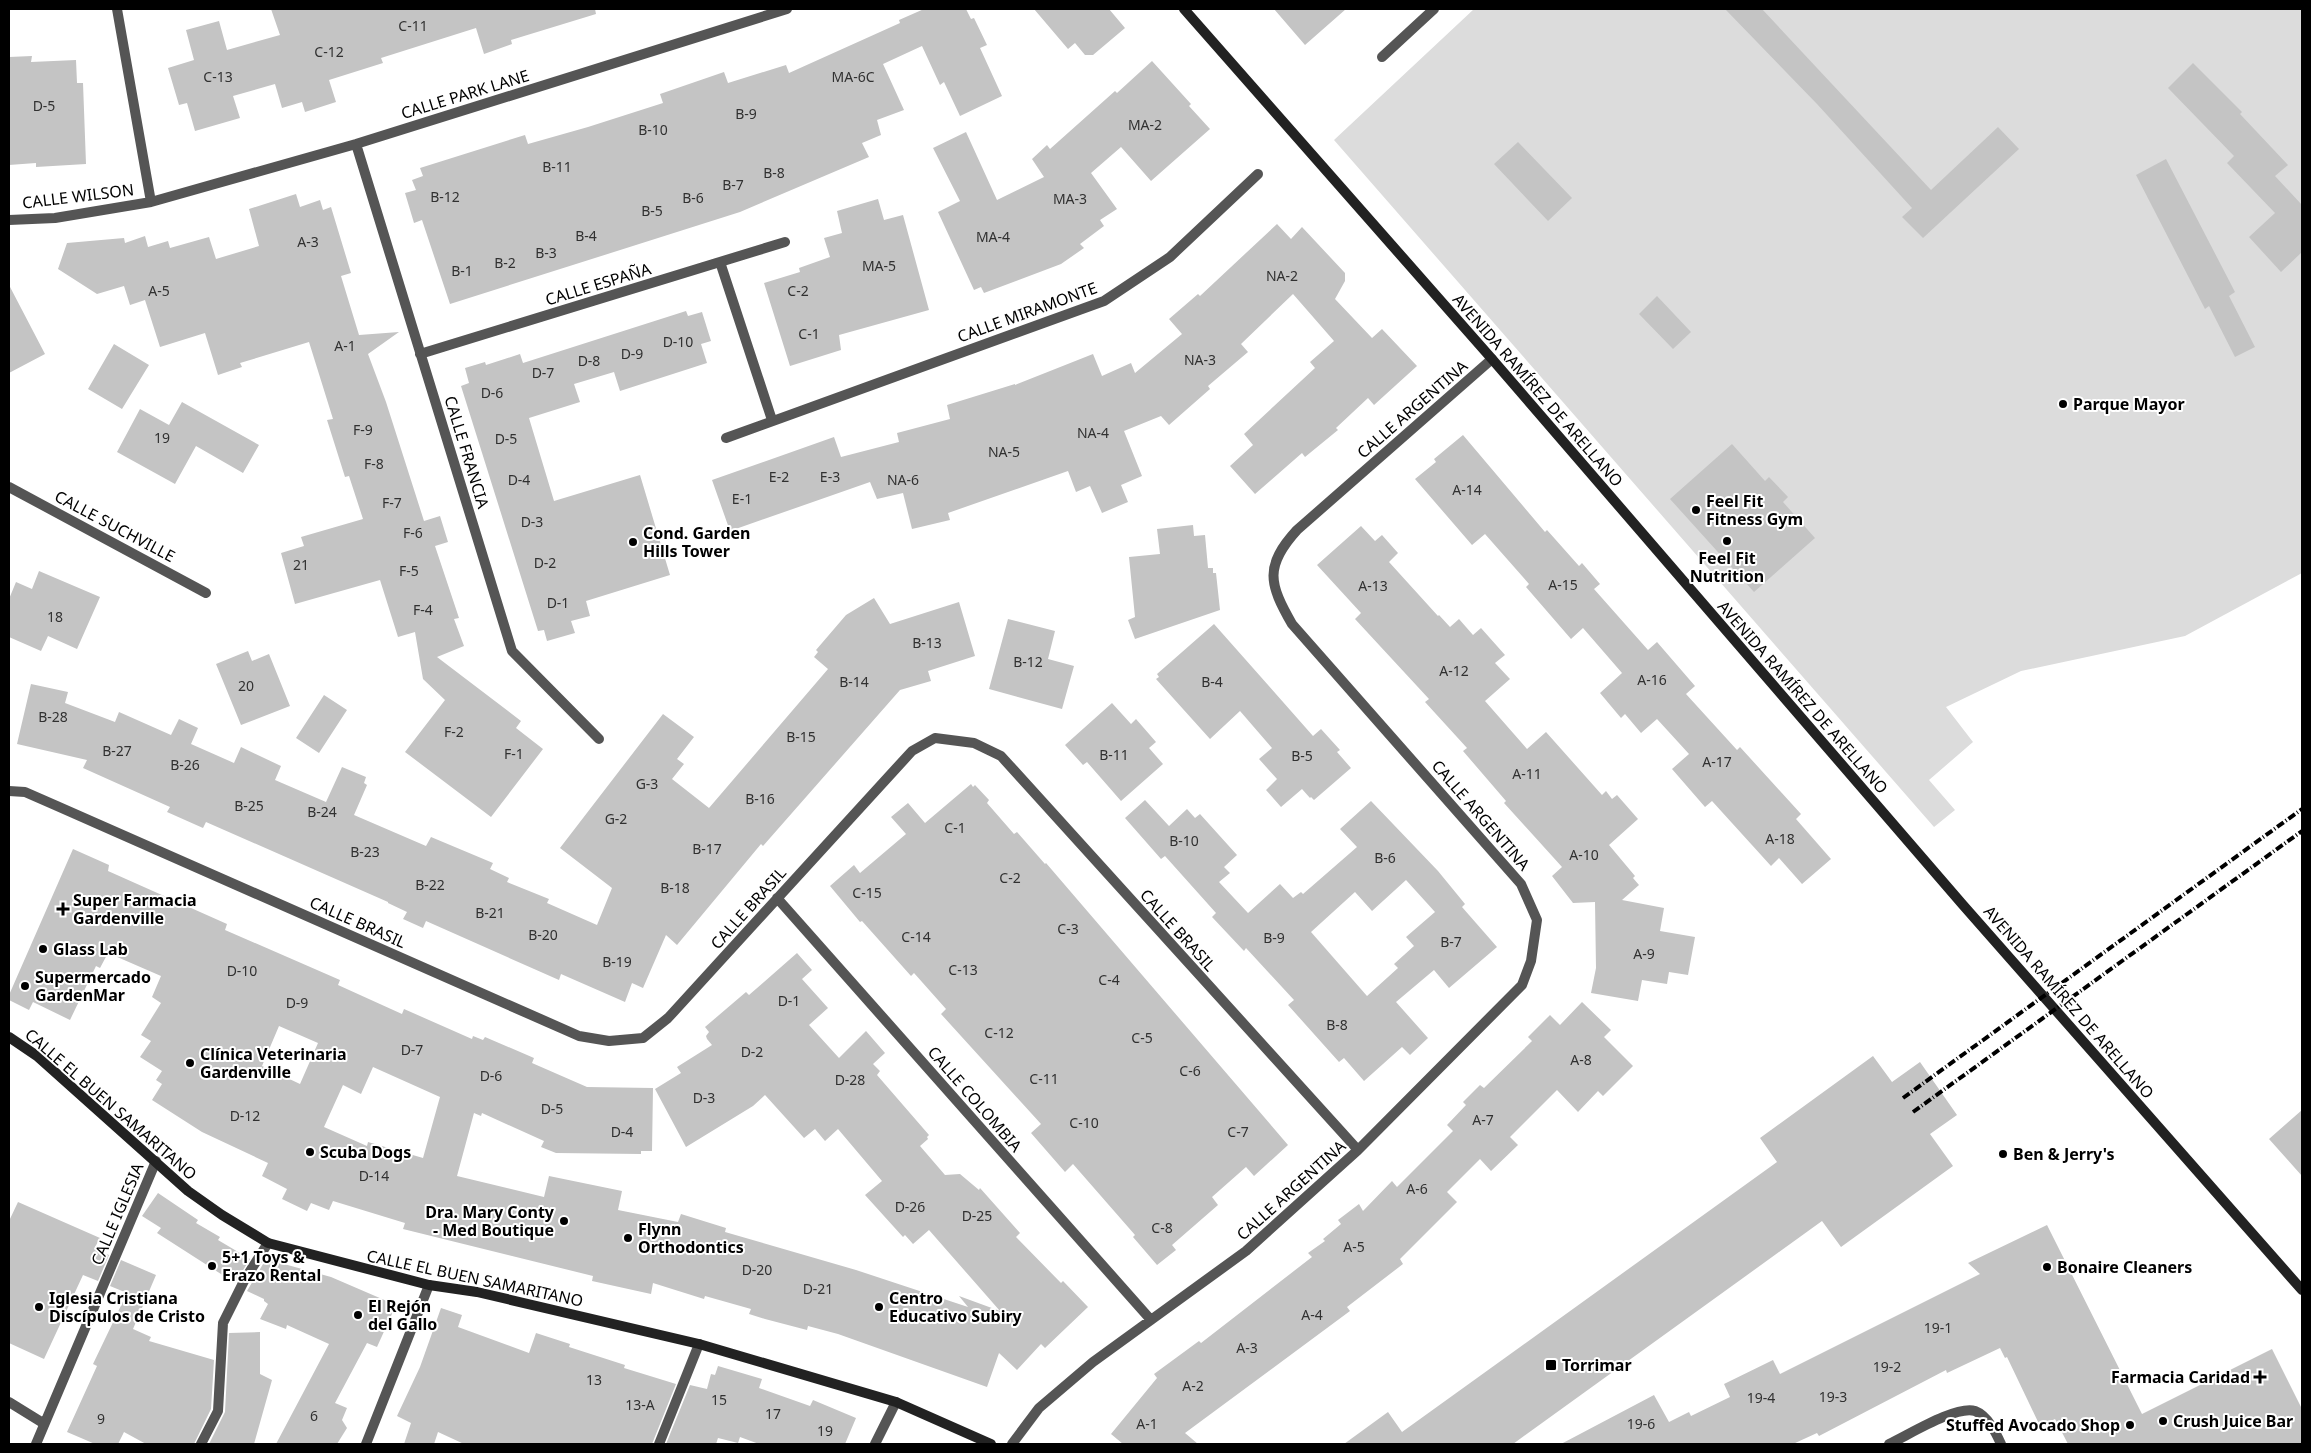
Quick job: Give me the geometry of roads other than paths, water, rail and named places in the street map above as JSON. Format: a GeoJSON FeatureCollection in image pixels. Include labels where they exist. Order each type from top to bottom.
{"type":"FeatureCollection","features":[{"type":"Feature","properties":{"kind":"street"},"geometry":{"type":"LineString","coordinates":[[117,9],[151,202]]}},
{"type":"Feature","properties":{"kind":"street","name":"CALLE PARK LANE"},"geometry":{"type":"LineString","coordinates":[[151,202],[356,144],[787,9]]}},
{"type":"Feature","properties":{"kind":"street","name":"AVENIDA RAMÍREZ DE ARELLANO"},"geometry":{"type":"LineString","coordinates":[[1184,9],[1492,358],[1963,905],[2302,1290]]}},
{"type":"Feature","properties":{"kind":"street"},"geometry":{"type":"LineString","coordinates":[[1382,57],[1434,9]]}},
{"type":"Feature","properties":{"kind":"street","name":"CALLE FRANCIA"},"geometry":{"type":"LineString","coordinates":[[356,144],[512,651],[599,739]]}},
{"type":"Feature","properties":{"kind":"street","name":"CALLE MIRAMONTE"},"geometry":{"type":"LineString","coordinates":[[726,438],[1104,301],[1170,257],[1258,174]]}},
{"type":"Feature","properties":{"kind":"street","name":"CALLE WILSON"},"geometry":{"type":"LineString","coordinates":[[9,220],[54,218],[151,202]]}},
{"type":"Feature","properties":{"kind":"street","name":"CALLE ESPAÑA"},"geometry":{"type":"LineString","coordinates":[[420,354],[785,242]]}},
{"type":"Feature","properties":{"kind":"street"},"geometry":{"type":"LineString","coordinates":[[720,262],[772,420]]}},
{"type":"Feature","properties":{"kind":"street","name":"CALLE ARGENTINA"},"geometry":{"type":"LineString","coordinates":[[1012,1444],[1039,1408],[1093,1362],[1246,1252],[1358,1150],[1522,985],[1532,961],[1537,920],[1521,884],[1292,624],[1277,598],[1272,570],[1282,546],[1297,530],[1492,358]]}},
{"type":"Feature","properties":{"kind":"street","name":"CALLE SUCHVILLE"},"geometry":{"type":"LineString","coordinates":[[9,487],[206,592]]}},
{"type":"Feature","properties":{"kind":"street","name":"CALLE BRASIL"},"geometry":{"type":"LineString","coordinates":[[9,790],[25,792],[579,1036],[609,1041],[643,1038],[668,1018],[912,750],[935,738],[974,743],[1001,756],[1358,1150]]}},
{"type":"Feature","properties":{"kind":"street","name":"CALLE COLOMBIA"},"geometry":{"type":"LineString","coordinates":[[778,898],[1151,1320]]}},
{"type":"Feature","properties":{"kind":"street","name":"CALLE EL BUEN SAMARITANO"},"geometry":{"type":"LineString","coordinates":[[9,1037],[37,1056],[188,1191],[222,1215],[268,1243],[429,1285],[477,1292],[699,1344],[896,1402],[991,1444]]}},
{"type":"Feature","properties":{"kind":"street","name":"CALLE IGLESIA"},"geometry":{"type":"LineString","coordinates":[[36,1444],[43,1423],[156,1161]]}},
{"type":"Feature","properties":{"kind":"street"},"geometry":{"type":"LineString","coordinates":[[201,1444],[218,1411],[223,1323],[245,1280],[268,1243]]}},
{"type":"Feature","properties":{"kind":"street"},"geometry":{"type":"LineString","coordinates":[[366,1444],[429,1285]]}},
{"type":"Feature","properties":{"kind":"street"},"geometry":{"type":"LineString","coordinates":[[659,1444],[699,1344]]}},
{"type":"Feature","properties":{"kind":"street"},"geometry":{"type":"LineString","coordinates":[[9,1402],[43,1423]]}},
{"type":"Feature","properties":{"kind":"street"},"geometry":{"type":"LineString","coordinates":[[875,1444],[896,1402]]}},
{"type":"Feature","properties":{"kind":"street"},"geometry":{"type":"LineString","coordinates":[[1889,1444],[1962,1411],[1976,1411],[1990,1423],[2001,1444]]}},
{"type":"Feature","properties":{"kind":"railway"},"geometry":{"type":"LineString","coordinates":[[1903,1098],[2302,809]]}},
{"type":"Feature","properties":{"kind":"railway"},"geometry":{"type":"LineString","coordinates":[[1913,1112],[2302,831]]}},
{"type":"Feature","properties":{"kind":"place","name":"Parque Mayor"},"geometry":{"type":"Point","coordinates":[2063,404]}},
{"type":"Feature","properties":{"kind":"place","name":"Feel Fit Fitness Gym"},"geometry":{"type":"Point","coordinates":[1696,510]}},
{"type":"Feature","properties":{"kind":"place","name":"Feel Fit Nutrition"},"geometry":{"type":"Point","coordinates":[1727,541]}},
{"type":"Feature","properties":{"kind":"place","name":"Cond. Garden Hills Tower"},"geometry":{"type":"Point","coordinates":[633,542]}},
{"type":"Feature","properties":{"kind":"place","name":"Super Farmacia Gardenville"},"geometry":{"type":"Point","coordinates":[63,909]}},
{"type":"Feature","properties":{"kind":"place","name":"Glass Lab"},"geometry":{"type":"Point","coordinates":[43,949]}},
{"type":"Feature","properties":{"kind":"place","name":"Supermercado GardenMar"},"geometry":{"type":"Point","coordinates":[25,986]}},
{"type":"Feature","properties":{"kind":"place","name":"Clínica Veterinaria Gardenville"},"geometry":{"type":"Point","coordinates":[190,1063]}},
{"type":"Feature","properties":{"kind":"place","name":"Scuba Dogs"},"geometry":{"type":"Point","coordinates":[310,1152]}},
{"type":"Feature","properties":{"kind":"place","name":"Ben & Jerry's"},"geometry":{"type":"Point","coordinates":[2003,1154]}},
{"type":"Feature","properties":{"kind":"place","name":"Dra. Mary Conty - Med Boutique"},"geometry":{"type":"Point","coordinates":[564,1221]}},
{"type":"Feature","properties":{"kind":"place","name":"Flynn Orthodontics"},"geometry":{"type":"Point","coordinates":[628,1238]}},
{"type":"Feature","properties":{"kind":"place","name":"5+1 Toys & Erazo Rental"},"geometry":{"type":"Point","coordinates":[212,1266]}},
{"type":"Feature","properties":{"kind":"place","name":"Bonaire Cleaners"},"geometry":{"type":"Point","coordinates":[2047,1267]}},
{"type":"Feature","properties":{"kind":"place","name":"Iglesia Cristiana Discípulos de Cristo"},"geometry":{"type":"Point","coordinates":[39,1307]}},
{"type":"Feature","properties":{"kind":"place","name":"Centro Educativo Subiry"},"geometry":{"type":"Point","coordinates":[879,1307]}},
{"type":"Feature","properties":{"kind":"place","name":"El Rejón del Gallo"},"geometry":{"type":"Point","coordinates":[358,1315]}},
{"type":"Feature","properties":{"kind":"place","name":"Torrimar"},"geometry":{"type":"Point","coordinates":[1551,1365]}},
{"type":"Feature","properties":{"kind":"place","name":"Farmacia Caridad"},"geometry":{"type":"Point","coordinates":[2260,1377]}},
{"type":"Feature","properties":{"kind":"place","name":"Crush Juice Bar"},"geometry":{"type":"Point","coordinates":[2163,1421]}},
{"type":"Feature","properties":{"kind":"place","name":"Stuffed Avocado Shop"},"geometry":{"type":"Point","coordinates":[2130,1425]}}]}
